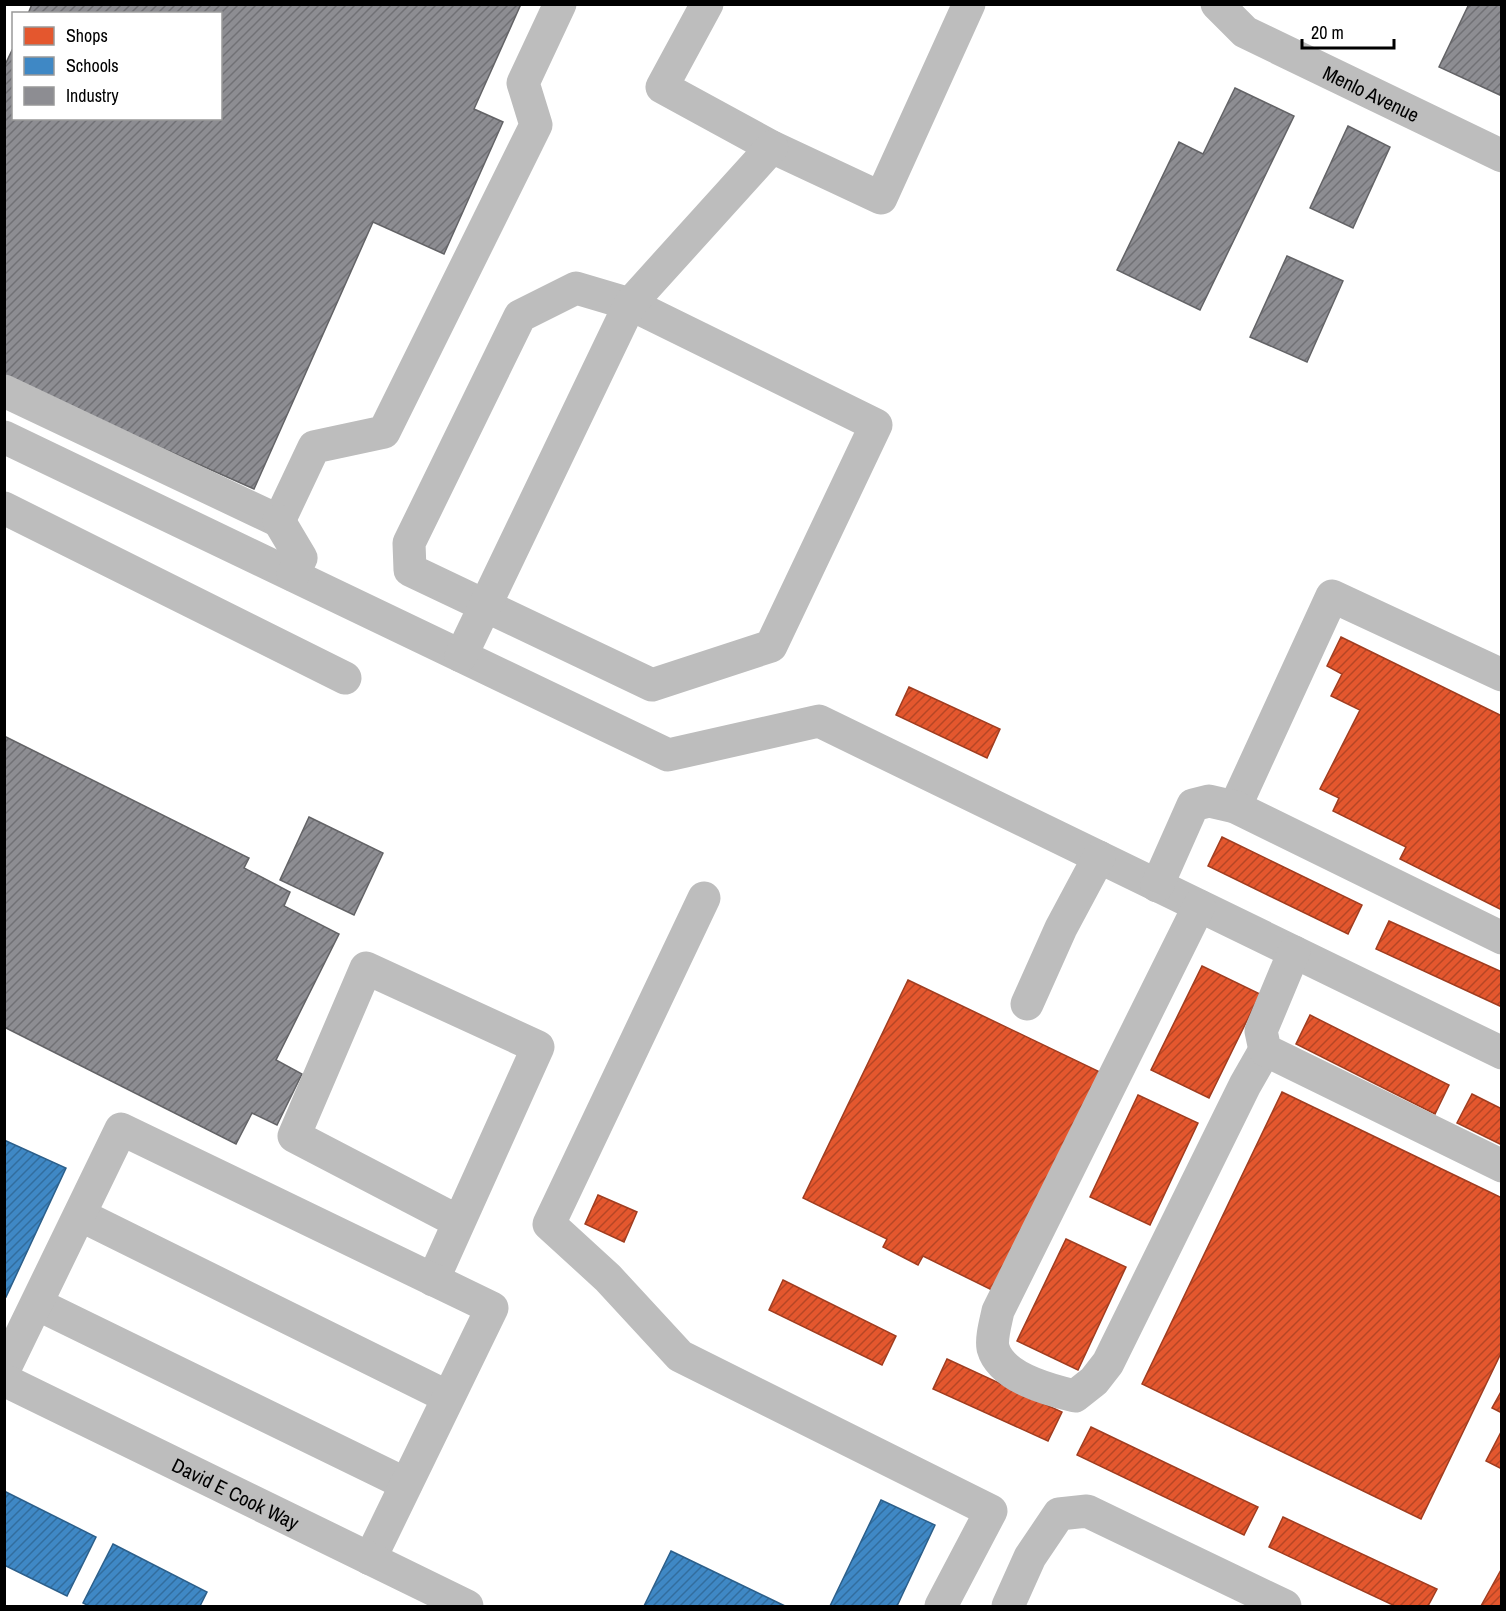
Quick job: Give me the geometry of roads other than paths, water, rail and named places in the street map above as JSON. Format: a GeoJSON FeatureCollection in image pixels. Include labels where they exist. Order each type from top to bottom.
{"type":"FeatureCollection","features":[{"type":"Feature","properties":{"kind":"street"},"geometry":{"type":"LineString","coordinates":[[279,521],[314,447],[384,432],[536,125],[523,83],[560,4]]}},
{"type":"Feature","properties":{"kind":"street"},"geometry":{"type":"LineString","coordinates":[[707,4],[662,87],[772,147],[881,198],[969,4]]}},
{"type":"Feature","properties":{"kind":"street","name":"Menlo Avenue"},"geometry":{"type":"LineString","coordinates":[[1217,4],[1245,32],[1502,156]]}},
{"type":"Feature","properties":{"kind":"street"},"geometry":{"type":"LineString","coordinates":[[461,656],[630,304],[772,147]]}},
{"type":"Feature","properties":{"kind":"street"},"geometry":{"type":"LineString","coordinates":[[576,288],[630,304],[876,425],[771,646],[652,685],[410,570],[409,543],[520,316],[576,288]]}},
{"type":"Feature","properties":{"kind":"street"},"geometry":{"type":"LineString","coordinates":[[4,391],[279,521],[301,558],[293,575]]}},
{"type":"Feature","properties":{"kind":"street"},"geometry":{"type":"LineString","coordinates":[[4,437],[668,755],[819,721],[1502,1053]]}},
{"type":"Feature","properties":{"kind":"street"},"geometry":{"type":"LineString","coordinates":[[4,508],[345,678]]}},
{"type":"Feature","properties":{"kind":"street"},"geometry":{"type":"LineString","coordinates":[[1235,807],[1332,597],[1502,675]]}},
{"type":"Feature","properties":{"kind":"street"},"geometry":{"type":"LineString","coordinates":[[1157,886],[1193,805],[1209,801],[1235,807],[1502,938]]}},
{"type":"Feature","properties":{"kind":"street"},"geometry":{"type":"LineString","coordinates":[[1027,1004],[1061,928],[1099,857]]}},
{"type":"Feature","properties":{"kind":"street"},"geometry":{"type":"LineString","coordinates":[[704,898],[549,1224],[608,1278],[680,1356],[991,1511],[941,1606]]}},
{"type":"Feature","properties":{"kind":"street"},"geometry":{"type":"LineString","coordinates":[[1199,906],[998,1311],[993,1347],[1003,1367],[1045,1389],[1075,1396],[1094,1381],[1108,1363],[1245,1085],[1265,1050],[1261,1031],[1294,952]]}},
{"type":"Feature","properties":{"kind":"street"},"geometry":{"type":"LineString","coordinates":[[433,1280],[538,1047],[366,968],[294,1136],[459,1222]]}},
{"type":"Feature","properties":{"kind":"street"},"geometry":{"type":"LineString","coordinates":[[1265,1050],[1502,1166]]}},
{"type":"Feature","properties":{"kind":"street"},"geometry":{"type":"LineString","coordinates":[[4,1370],[121,1129],[492,1308],[370,1559]]}},
{"type":"Feature","properties":{"kind":"street"},"geometry":{"type":"LineString","coordinates":[[80,1215],[448,1397]]}},
{"type":"Feature","properties":{"kind":"street"},"geometry":{"type":"LineString","coordinates":[[37,1304],[406,1484]]}},
{"type":"Feature","properties":{"kind":"street","name":"David E Cook Way"},"geometry":{"type":"LineString","coordinates":[[4,1380],[467,1606]]}},
{"type":"Feature","properties":{"kind":"street"},"geometry":{"type":"LineString","coordinates":[[1008,1606],[1030,1557],[1059,1514],[1088,1510],[1285,1606]]}}]}
